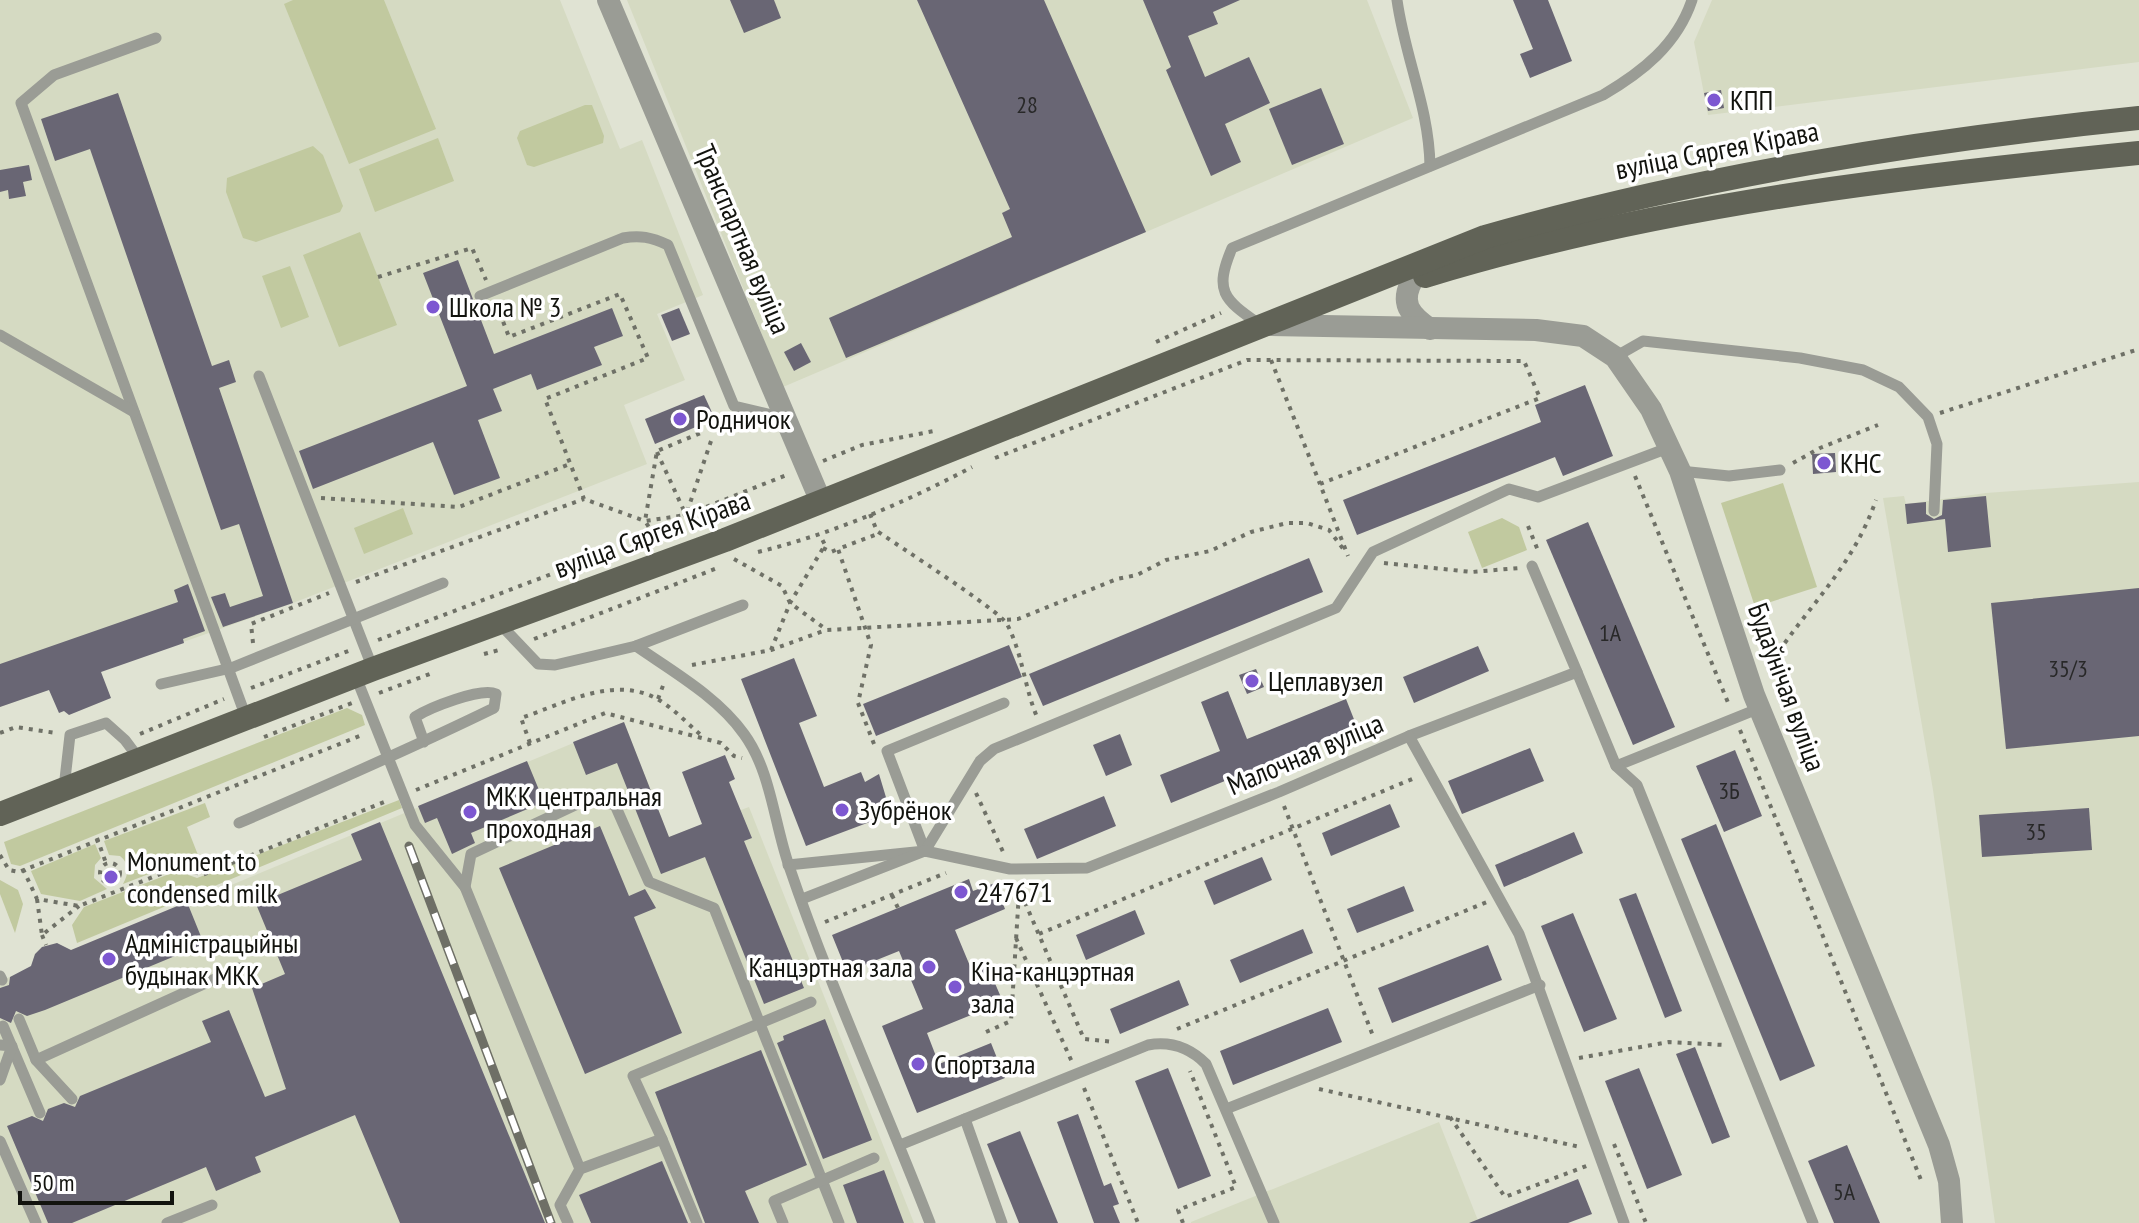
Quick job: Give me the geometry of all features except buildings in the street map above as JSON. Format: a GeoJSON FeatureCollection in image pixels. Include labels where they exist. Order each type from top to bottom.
{"type":"FeatureCollection","features":[{"type":"Feature","properties":{"kind":"main road","name":"вуліца Сяргея Кірава"},"geometry":{"type":"LineString","coordinates":[[0,814],[140,760],[248,732],[499,622],[821,502],[1485,237],[1591,207],[1710,180],[2010,131],[2139,118]]}},
{"type":"Feature","properties":{"kind":"main road","name":"вуліца Сяргея Кірава"},"geometry":{"type":"LineString","coordinates":[[1321,302],[1576,234],[1744,200],[1954,172],[2139,153]]}},
{"type":"Feature","properties":{"kind":"street","name":"Транспартная вуліца"},"geometry":{"type":"LineString","coordinates":[[608,0],[821,502]]}},
{"type":"Feature","properties":{"kind":"street"},"geometry":{"type":"LineString","coordinates":[[1413,279],[1406,291],[1406,306],[1412,317],[1430,329]]}},
{"type":"Feature","properties":{"kind":"street"},"geometry":{"type":"LineString","coordinates":[[1321,302],[1324,318],[1335,326]]}},
{"type":"Feature","properties":{"kind":"street","name":"Будаўнічая вуліца"},"geometry":{"type":"LineString","coordinates":[[1260,325],[1536,330],[1583,336],[1615,357],[1651,409],[1680,471],[1757,702],[1939,1145],[1949,1181],[1952,1223]]}},
{"type":"Feature","properties":{"kind":"lane"},"geometry":{"type":"LineString","coordinates":[[1397,0],[1402,39],[1427,116],[1430,166]]}},
{"type":"Feature","properties":{"kind":"lane"},"geometry":{"type":"LineString","coordinates":[[1260,325],[1235,307],[1221,286],[1222,271],[1232,248],[1603,95],[1645,70],[1677,31],[1692,0]]}},
{"type":"Feature","properties":{"kind":"lane"},"geometry":{"type":"LineString","coordinates":[[156,38],[54,75],[21,103],[231,668],[248,732]]}},
{"type":"Feature","properties":{"kind":"lane"},"geometry":{"type":"LineString","coordinates":[[486,294],[623,238],[641,235],[656,239],[668,245],[734,406],[785,418]]}},
{"type":"Feature","properties":{"kind":"lane"},"geometry":{"type":"LineString","coordinates":[[0,335],[134,413]]}},
{"type":"Feature","properties":{"kind":"lane"},"geometry":{"type":"LineString","coordinates":[[1615,357],[1643,341],[1800,358],[1863,370],[1899,387],[1928,417],[1937,444],[1934,511]]}},
{"type":"Feature","properties":{"kind":"lane"},"geometry":{"type":"LineString","coordinates":[[259,376],[352,617],[362,646],[365,681],[378,729],[415,825],[465,887],[580,1169]]}},
{"type":"Feature","properties":{"kind":"lane"},"geometry":{"type":"LineString","coordinates":[[802,899],[925,851],[980,761],[994,749],[1336,608],[1373,552],[1509,489],[1538,497],[1668,448]]}},
{"type":"Feature","properties":{"kind":"lane"},"geometry":{"type":"LineString","coordinates":[[1680,471],[1729,476],[1780,470]]}},
{"type":"Feature","properties":{"kind":"lane"},"geometry":{"type":"LineString","coordinates":[[1532,566],[1616,766],[1637,785],[1813,1223]]}},
{"type":"Feature","properties":{"kind":"lane"},"geometry":{"type":"LineString","coordinates":[[161,684],[231,668],[443,583]]}},
{"type":"Feature","properties":{"kind":"lane"},"geometry":{"type":"LineString","coordinates":[[499,622],[538,664],[555,665],[636,646],[743,605]]}},
{"type":"Feature","properties":{"kind":"lane"},"geometry":{"type":"LineString","coordinates":[[636,646],[734,719],[760,760],[788,865],[930,1223]]}},
{"type":"Feature","properties":{"kind":"lane"},"geometry":{"type":"LineString","coordinates":[[1409,736],[1577,672]]}},
{"type":"Feature","properties":{"kind":"lane"},"geometry":{"type":"LineString","coordinates":[[239,823],[390,759],[494,708],[496,694],[485,692],[428,709],[415,717],[424,742]]}},
{"type":"Feature","properties":{"kind":"lane"},"geometry":{"type":"LineString","coordinates":[[1616,766],[1735,718],[1757,702]]}},
{"type":"Feature","properties":{"kind":"lane"},"geometry":{"type":"LineString","coordinates":[[925,851],[887,751],[1004,703]]}},
{"type":"Feature","properties":{"kind":"lane"},"geometry":{"type":"LineString","coordinates":[[64,788],[70,735],[106,723],[125,740],[140,760]]}},
{"type":"Feature","properties":{"kind":"lane","name":"Малочная вуліца"},"geometry":{"type":"LineString","coordinates":[[788,865],[925,851],[1010,869],[1087,868],[1279,792],[1409,736],[1500,896],[1540,985],[1597,1156],[1624,1223]]}},
{"type":"Feature","properties":{"kind":"lane"},"geometry":{"type":"LineString","coordinates":[[465,887],[471,854],[588,799],[615,805],[649,882],[714,908],[839,1223]]}},
{"type":"Feature","properties":{"kind":"lane"},"geometry":{"type":"LineString","coordinates":[[36,1060],[239,968]]}},
{"type":"Feature","properties":{"kind":"lane"},"geometry":{"type":"LineString","coordinates":[[1226,1109],[1540,985]]}},
{"type":"Feature","properties":{"kind":"lane"},"geometry":{"type":"LineString","coordinates":[[697,1223],[633,1076],[811,1002]]}},
{"type":"Feature","properties":{"kind":"lane"},"geometry":{"type":"LineString","coordinates":[[19,1019],[36,1060],[72,1099]]}},
{"type":"Feature","properties":{"kind":"lane"},"geometry":{"type":"LineString","coordinates":[[3,1026],[6,1045],[40,1113]]}},
{"type":"Feature","properties":{"kind":"lane"},"geometry":{"type":"LineString","coordinates":[[900,1145],[1148,1045],[1169,1044],[1196,1053],[1206,1064],[1274,1223]]}},
{"type":"Feature","properties":{"kind":"lane"},"geometry":{"type":"LineString","coordinates":[[0,1080],[6,1045]]}},
{"type":"Feature","properties":{"kind":"lane"},"geometry":{"type":"LineString","coordinates":[[965,1119],[1002,1223]]}},
{"type":"Feature","properties":{"kind":"lane"},"geometry":{"type":"LineString","coordinates":[[568,1223],[560,1205],[580,1169],[662,1139]]}},
{"type":"Feature","properties":{"kind":"lane"},"geometry":{"type":"LineString","coordinates":[[0,1141],[36,1223]]}},
{"type":"Feature","properties":{"kind":"lane"},"geometry":{"type":"LineString","coordinates":[[783,1223],[774,1201],[874,1158]]}},
{"type":"Feature","properties":{"kind":"lane"},"geometry":{"type":"LineString","coordinates":[[167,1223],[212,1205]]}},
{"type":"Feature","properties":{"kind":"path"},"geometry":{"type":"LineString","coordinates":[[378,277],[472,248],[486,294],[509,337],[620,294],[648,358],[545,399],[584,499]]}},
{"type":"Feature","properties":{"kind":"path"},"geometry":{"type":"LineString","coordinates":[[1928,417],[2139,349]]}},
{"type":"Feature","properties":{"kind":"path"},"geometry":{"type":"LineString","coordinates":[[481,654],[520,646],[735,562],[820,535],[930,490],[971,468],[1247,360],[1524,361],[1540,398],[1320,484]]}},
{"type":"Feature","properties":{"kind":"path"},"geometry":{"type":"LineString","coordinates":[[658,699],[670,670],[771,650],[827,630],[1006,621],[1137,575],[1166,560],[1210,551],[1251,532],[1278,525],[1297,522],[1329,530],[1348,556],[1271,360]]}},
{"type":"Feature","properties":{"kind":"path"},"geometry":{"type":"LineString","coordinates":[[1780,470],[1820,448],[1878,425]]}},
{"type":"Feature","properties":{"kind":"path"},"geometry":{"type":"LineString","coordinates":[[657,451],[703,432]]}},
{"type":"Feature","properties":{"kind":"path"},"geometry":{"type":"LineString","coordinates":[[686,515],[711,441]]}},
{"type":"Feature","properties":{"kind":"path"},"geometry":{"type":"LineString","coordinates":[[125,740],[238,693],[654,535],[686,515],[862,445]]}},
{"type":"Feature","properties":{"kind":"path"},"geometry":{"type":"LineString","coordinates":[[657,451],[686,515]]}},
{"type":"Feature","properties":{"kind":"path"},"geometry":{"type":"LineString","coordinates":[[654,535],[645,521],[657,451]]}},
{"type":"Feature","properties":{"kind":"path"},"geometry":{"type":"LineString","coordinates":[[1629,461],[1921,1180]]}},
{"type":"Feature","properties":{"kind":"path"},"geometry":{"type":"LineString","coordinates":[[306,497],[459,507],[570,464]]}},
{"type":"Feature","properties":{"kind":"path"},"geometry":{"type":"LineString","coordinates":[[231,668],[255,641],[251,624],[584,499],[645,521],[686,515]]}},
{"type":"Feature","properties":{"kind":"path"},"geometry":{"type":"LineString","coordinates":[[1757,702],[1770,664],[1817,605],[1864,535],[1876,500]]}},
{"type":"Feature","properties":{"kind":"path"},"geometry":{"type":"LineString","coordinates":[[870,514],[880,533],[1006,621],[1027,675],[1024,686],[1042,729]]}},
{"type":"Feature","properties":{"kind":"path"},"geometry":{"type":"LineString","coordinates":[[1365,563],[1472,572],[1532,566],[1542,560],[1528,526]]}},
{"type":"Feature","properties":{"kind":"path"},"geometry":{"type":"LineString","coordinates":[[823,548],[831,552],[880,533]]}},
{"type":"Feature","properties":{"kind":"path"},"geometry":{"type":"LineString","coordinates":[[771,650],[790,603],[823,548],[820,535]]}},
{"type":"Feature","properties":{"kind":"path"},"geometry":{"type":"LineString","coordinates":[[838,549],[871,645],[858,703],[877,750]]}},
{"type":"Feature","properties":{"kind":"path"},"geometry":{"type":"LineString","coordinates":[[735,562],[782,586],[790,603],[827,630]]}},
{"type":"Feature","properties":{"kind":"path"},"geometry":{"type":"LineString","coordinates":[[248,732],[365,681],[438,671]]}},
{"type":"Feature","properties":{"kind":"path"},"geometry":{"type":"LineString","coordinates":[[530,743],[521,718],[605,690],[628,690],[658,699],[704,737]]}},
{"type":"Feature","properties":{"kind":"path"},"geometry":{"type":"LineString","coordinates":[[42,935],[79,906],[116,891],[181,866],[202,875],[605,713],[704,737],[721,743],[734,756],[760,760]]}},
{"type":"Feature","properties":{"kind":"path"},"geometry":{"type":"LineString","coordinates":[[0,733],[16,727],[58,733]]}},
{"type":"Feature","properties":{"kind":"path"},"geometry":{"type":"LineString","coordinates":[[0,855],[9,870],[19,872],[97,838],[378,729]]}},
{"type":"Feature","properties":{"kind":"path"},"geometry":{"type":"LineString","coordinates":[[1039,934],[1428,773]]}},
{"type":"Feature","properties":{"kind":"path"},"geometry":{"type":"LineString","coordinates":[[970,778],[1084,1039],[1148,1045]]}},
{"type":"Feature","properties":{"kind":"path"},"geometry":{"type":"LineString","coordinates":[[1279,792],[1378,1047]]}},
{"type":"Feature","properties":{"kind":"path"},"geometry":{"type":"LineString","coordinates":[[97,838],[106,863]]}},
{"type":"Feature","properties":{"kind":"path"},"geometry":{"type":"LineString","coordinates":[[106,863],[100,871],[101,879],[113,883]]}},
{"type":"Feature","properties":{"kind":"path"},"geometry":{"type":"LineString","coordinates":[[106,863],[116,865],[120,870],[119,879],[113,883]]}},
{"type":"Feature","properties":{"kind":"path"},"geometry":{"type":"LineString","coordinates":[[23,869],[37,899],[46,945]]}},
{"type":"Feature","properties":{"kind":"path"},"geometry":{"type":"LineString","coordinates":[[813,927],[946,873],[960,874]]}},
{"type":"Feature","properties":{"kind":"path"},"geometry":{"type":"LineString","coordinates":[[113,883],[116,891]]}},
{"type":"Feature","properties":{"kind":"path"},"geometry":{"type":"LineString","coordinates":[[986,1032],[1011,1021],[1019,890]]}},
{"type":"Feature","properties":{"kind":"path"},"geometry":{"type":"LineString","coordinates":[[892,895],[898,908]]}},
{"type":"Feature","properties":{"kind":"path"},"geometry":{"type":"LineString","coordinates":[[1169,1032],[1500,896]]}},
{"type":"Feature","properties":{"kind":"path"},"geometry":{"type":"LineString","coordinates":[[37,899],[79,906]]}},
{"type":"Feature","properties":{"kind":"path"},"geometry":{"type":"LineString","coordinates":[[1579,1059],[1669,1042],[1702,1041],[1743,1048]]}},
{"type":"Feature","properties":{"kind":"path"},"geometry":{"type":"LineString","coordinates":[[1183,1223],[1178,1210],[1236,1187],[1186,1061]]}},
{"type":"Feature","properties":{"kind":"path"},"geometry":{"type":"LineString","coordinates":[[1290,1083],[1449,1116],[1597,1156]]}},
{"type":"Feature","properties":{"kind":"path"},"geometry":{"type":"LineString","coordinates":[[1449,1116],[1505,1197],[1597,1156]]}},
{"type":"Feature","properties":{"kind":"shaded area"},"geometry":{"type":"Polygon","coordinates":[[[0,0],[560,0],[620,149],[642,140],[703,295],[657,314],[685,380],[624,405],[647,464],[293,603],[0,707],[0,0]]]}},
{"type":"Feature","properties":{"kind":"shaded area"},"geometry":{"type":"Polygon","coordinates":[[[627,0],[1367,0],[1413,118],[783,387],[627,0]]]}},
{"type":"Feature","properties":{"kind":"shaded area"},"geometry":{"type":"Polygon","coordinates":[[[1712,0],[2139,0],[2139,62],[1708,115],[1694,42],[1712,0]]]}},
{"type":"Feature","properties":{"kind":"shaded area"},"geometry":{"type":"Polygon","coordinates":[[[2139,482],[2139,1223],[1995,1223],[1933,790],[1883,498],[1904,496],[1906,504],[1986,493],[2139,482]]]}},
{"type":"Feature","properties":{"kind":"shaded area"},"geometry":{"type":"Polygon","coordinates":[[[624,722],[669,837],[749,807],[914,1223],[0,1223],[0,981],[624,722]]]}},
{"type":"Feature","properties":{"kind":"shaded area"},"geometry":{"type":"Polygon","coordinates":[[[1439,1122],[1479,1223],[1191,1223],[1191,1222],[1439,1122]]]}},
{"type":"Feature","properties":{"kind":"green space"},"geometry":{"type":"Polygon","coordinates":[[[293,0],[384,0],[436,129],[349,164],[284,4],[293,0]]]}},
{"type":"Feature","properties":{"kind":"green space"},"geometry":{"type":"Polygon","coordinates":[[[592,105],[604,136],[603,143],[534,167],[527,165],[517,138],[520,131],[592,105]]]}},
{"type":"Feature","properties":{"kind":"green space"},"geometry":{"type":"Polygon","coordinates":[[[438,138],[454,181],[375,212],[359,169],[438,138]]]}},
{"type":"Feature","properties":{"kind":"green space"},"geometry":{"type":"Polygon","coordinates":[[[313,146],[323,155],[343,206],[340,212],[256,242],[243,238],[226,192],[227,178],[313,146]]]}},
{"type":"Feature","properties":{"kind":"green space"},"geometry":{"type":"Polygon","coordinates":[[[360,232],[397,325],[339,347],[303,255],[360,232]]]}},
{"type":"Feature","properties":{"kind":"green space"},"geometry":{"type":"Polygon","coordinates":[[[290,266],[309,317],[281,328],[262,276],[290,266]]]}},
{"type":"Feature","properties":{"kind":"green space"},"geometry":{"type":"Polygon","coordinates":[[[1783,483],[1817,587],[1755,607],[1721,503],[1783,483]]]}},
{"type":"Feature","properties":{"kind":"green space"},"geometry":{"type":"Polygon","coordinates":[[[403,508],[413,534],[364,554],[354,528],[403,508]]]}},
{"type":"Feature","properties":{"kind":"green space"},"geometry":{"type":"Polygon","coordinates":[[[1502,518],[1519,527],[1527,550],[1482,568],[1468,532],[1502,518]]]}},
{"type":"Feature","properties":{"kind":"green space"},"geometry":{"type":"Polygon","coordinates":[[[347,708],[362,715],[365,725],[20,866],[11,864],[4,842],[347,708]]]}},
{"type":"Feature","properties":{"kind":"green space"},"geometry":{"type":"Polygon","coordinates":[[[399,800],[402,808],[77,943],[72,925],[84,907],[177,871],[197,878],[399,800]]]}},
{"type":"Feature","properties":{"kind":"green space"},"geometry":{"type":"Polygon","coordinates":[[[205,803],[210,817],[187,827],[198,855],[123,884],[126,862],[120,856],[109,855],[104,841],[205,803]]]}},
{"type":"Feature","properties":{"kind":"green space"},"geometry":{"type":"Polygon","coordinates":[[[95,844],[101,858],[95,865],[94,878],[107,889],[80,901],[41,894],[31,871],[95,844]]]}},
{"type":"Feature","properties":{"kind":"green space"},"geometry":{"type":"Polygon","coordinates":[[[0,880],[18,890],[23,904],[15,933],[0,894],[0,880]]]}},
{"type":"Feature","properties":{"kind":"railway"},"geometry":{"type":"LineString","coordinates":[[409,846],[551,1223]]}},
{"type":"Feature","properties":{"kind":"place","name":"КПП"},"geometry":{"type":"Point","coordinates":[1714,100]}},
{"type":"Feature","properties":{"kind":"place","name":"Школа № 3"},"geometry":{"type":"Point","coordinates":[433,307]}},
{"type":"Feature","properties":{"kind":"place","name":"Родничок"},"geometry":{"type":"Point","coordinates":[680,419]}},
{"type":"Feature","properties":{"kind":"place","name":"КНС"},"geometry":{"type":"Point","coordinates":[1824,463]}},
{"type":"Feature","properties":{"kind":"place","name":"Цеплавузел"},"geometry":{"type":"Point","coordinates":[1252,681]}},
{"type":"Feature","properties":{"kind":"place","name":"Зубрёнок"},"geometry":{"type":"Point","coordinates":[842,810]}},
{"type":"Feature","properties":{"kind":"place","name":"МКК центральная проходная"},"geometry":{"type":"Point","coordinates":[470,812]}},
{"type":"Feature","properties":{"kind":"place","name":"Monument to condensed milk"},"geometry":{"type":"Point","coordinates":[111,877]}},
{"type":"Feature","properties":{"kind":"place","name":"247671"},"geometry":{"type":"Point","coordinates":[961,892]}},
{"type":"Feature","properties":{"kind":"place","name":"Адміністрацыйны будынак МКК"},"geometry":{"type":"Point","coordinates":[109,959]}},
{"type":"Feature","properties":{"kind":"place","name":"Канцэртная зала"},"geometry":{"type":"Point","coordinates":[929,967]}},
{"type":"Feature","properties":{"kind":"place","name":"Кіна-канцэртная зала"},"geometry":{"type":"Point","coordinates":[955,987]}},
{"type":"Feature","properties":{"kind":"place","name":"Спортзала"},"geometry":{"type":"Point","coordinates":[918,1064]}}]}
